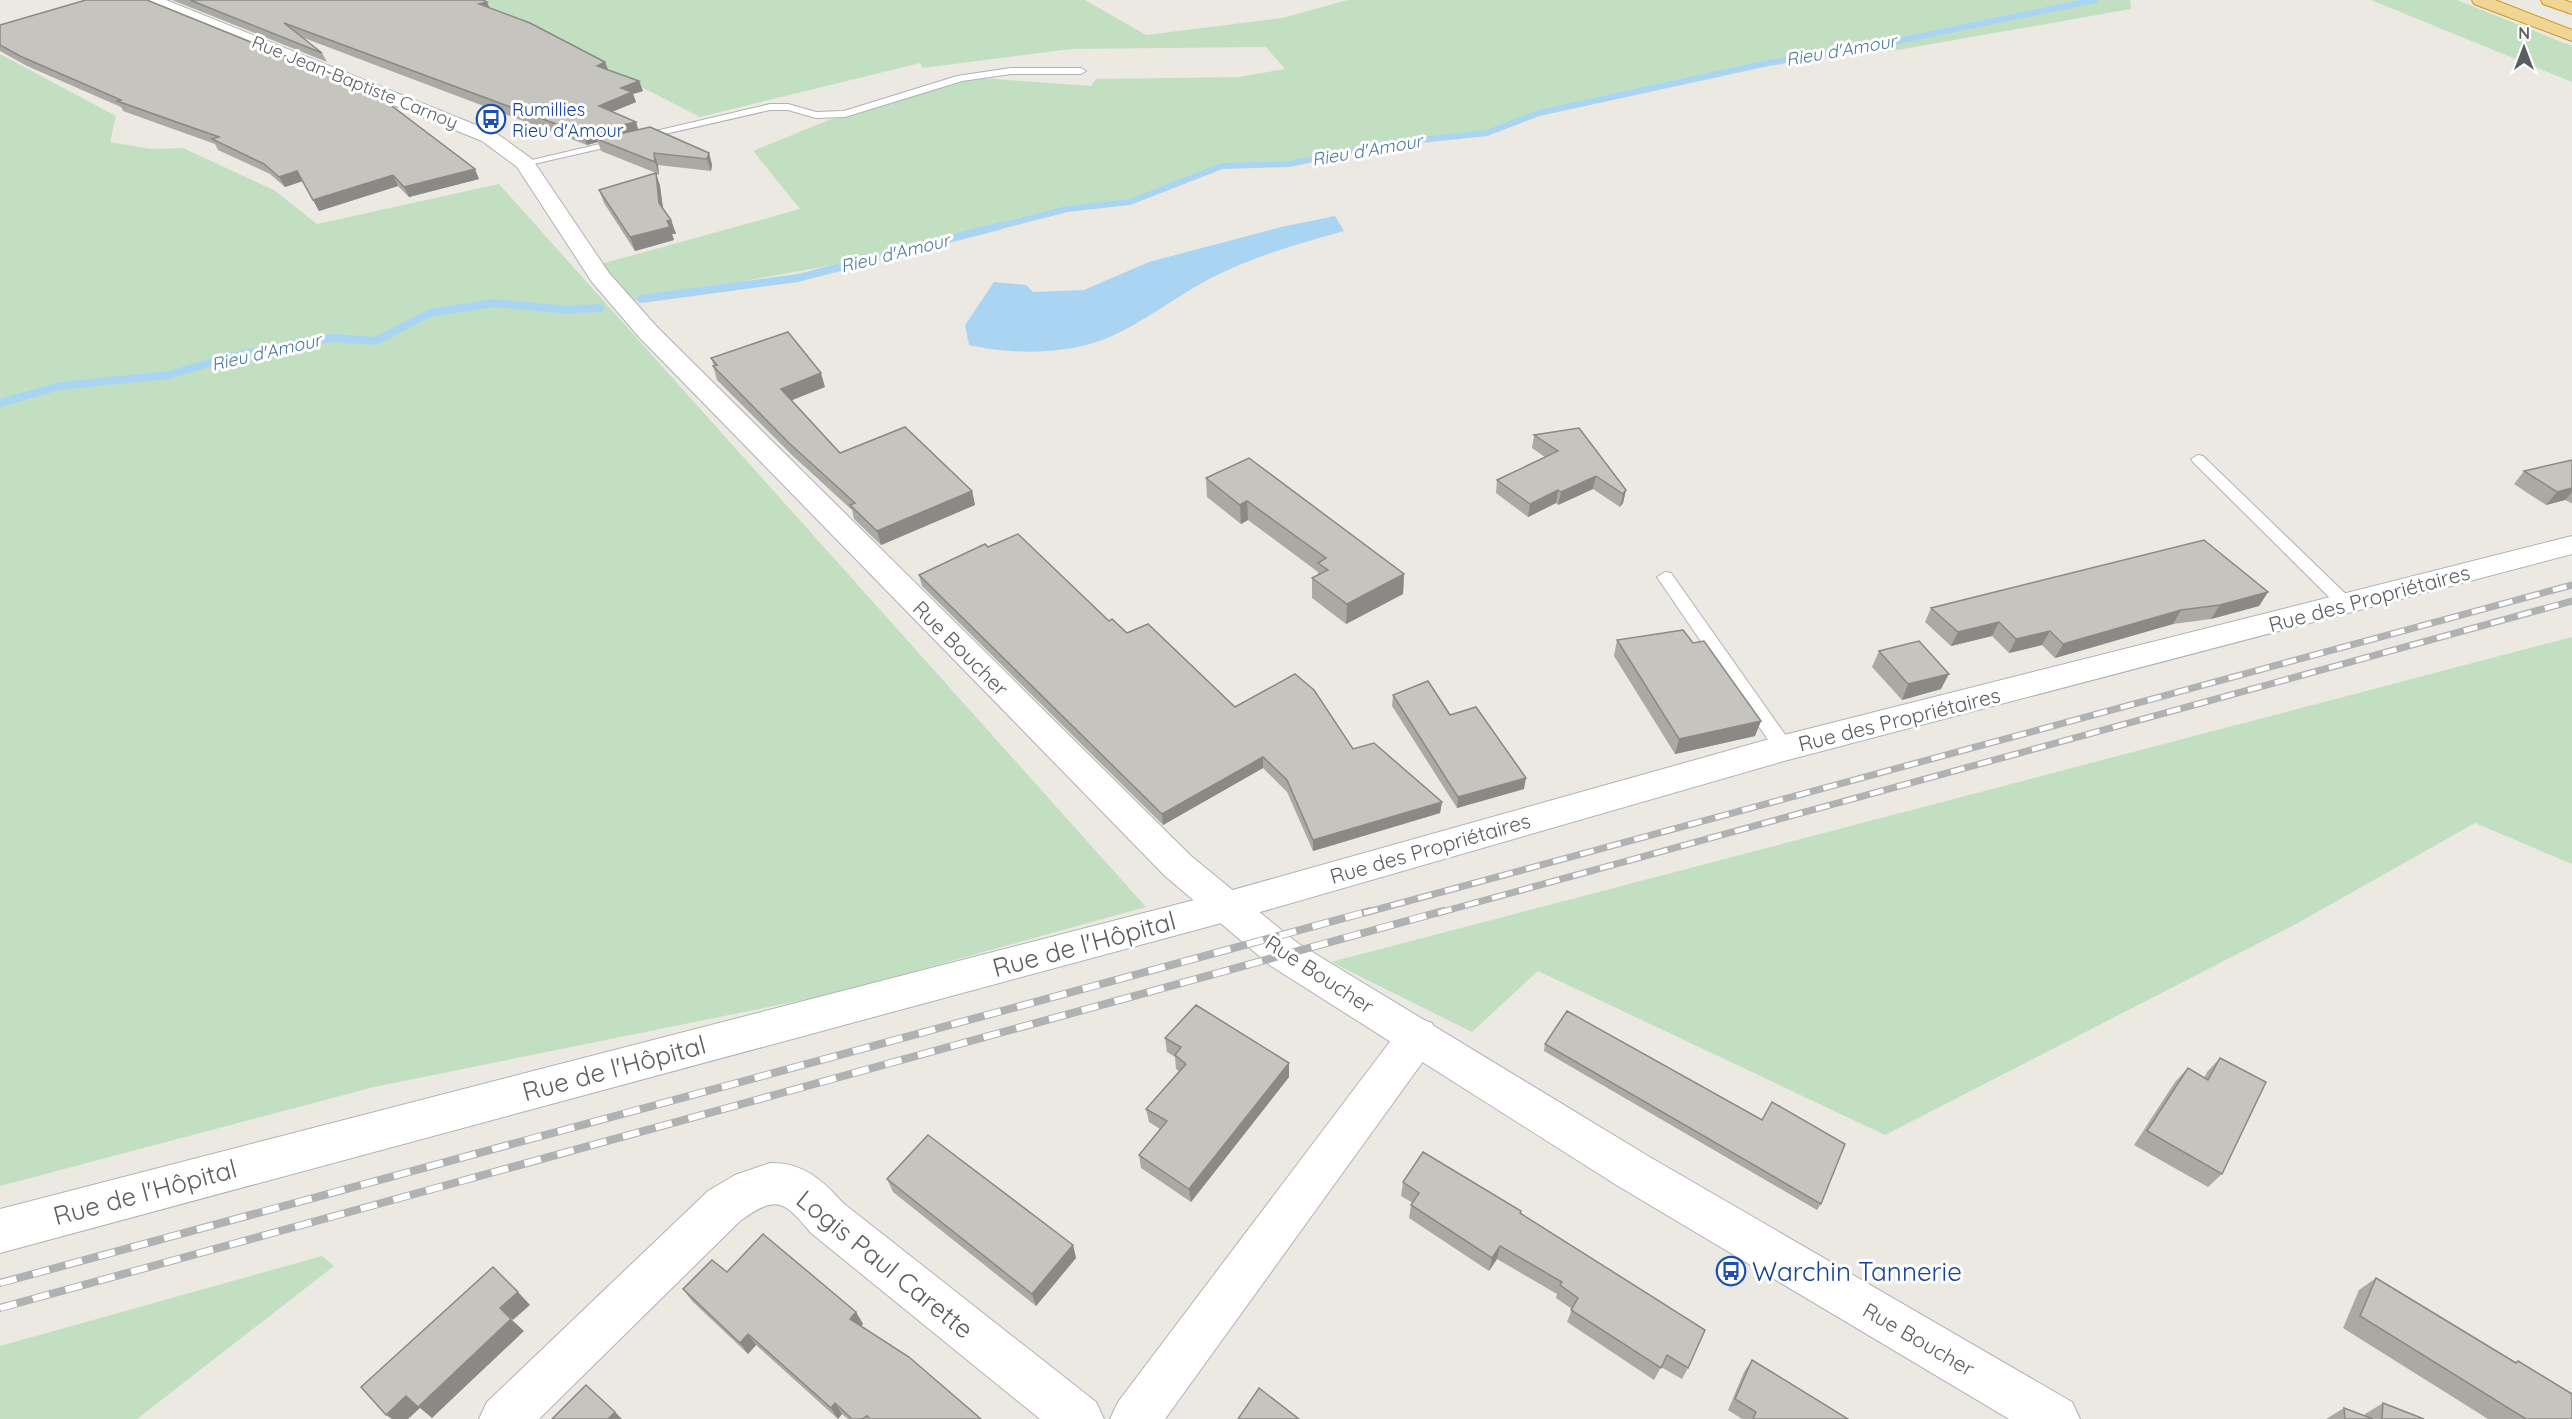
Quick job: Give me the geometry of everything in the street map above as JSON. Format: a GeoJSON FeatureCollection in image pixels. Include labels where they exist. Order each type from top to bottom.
{"type":"FeatureCollection","features":[{"type":"Feature","properties":{"kind":"highway"},"geometry":{"type":"LineString","coordinates":[[2480,0],[2572,36]]}},
{"type":"Feature","properties":{"kind":"highway"},"geometry":{"type":"LineString","coordinates":[[2549,0],[2572,9]]}},
{"type":"Feature","properties":{"kind":"street","name":"Rue Jean-Baptiste Carnoy"},"geometry":{"type":"LineString","coordinates":[[152,0],[489,137],[525,163],[600,277],[648,332]]}},
{"type":"Feature","properties":{"kind":"street","name":"Rue Boucher"},"geometry":{"type":"LineString","coordinates":[[648,332],[1178,866],[1286,955],[1633,1171],[2055,1419]]}},
{"type":"Feature","properties":{"kind":"street","name":"Rue des Propriétaires"},"geometry":{"type":"LineString","coordinates":[[1229,906],[1785,748],[2572,545]]}},
{"type":"Feature","properties":{"kind":"street","name":"Rue de l'Hôpital"},"geometry":{"type":"LineString","coordinates":[[0,1231],[1229,906]]}},
{"type":"Feature","properties":{"kind":"street"},"geometry":{"type":"LineString","coordinates":[[1135,1419],[1418,1036]]}},
{"type":"Feature","properties":{"kind":"street","name":"Logis Paul Carette"},"geometry":{"type":"LineString","coordinates":[[504,1419],[724,1206],[746,1189],[774,1183],[800,1189],[827,1218],[1079,1419]]}},
{"type":"Feature","properties":{"kind":"lane"},"geometry":{"type":"LineString","coordinates":[[525,163],[770,107],[788,107],[816,115],[845,114],[961,78],[1011,71],[1081,71]]}},
{"type":"Feature","properties":{"kind":"lane"},"geometry":{"type":"LineString","coordinates":[[2198,459],[2346,604]]}},
{"type":"Feature","properties":{"kind":"lane"},"geometry":{"type":"LineString","coordinates":[[1665,577],[1785,748]]}},
{"type":"Feature","properties":{"kind":"green space"},"geometry":{"type":"Polygon","coordinates":[[[471,0],[1085,0],[1146,35],[1282,18],[1348,0],[2130,0],[2131,9],[1886,52],[1874,43],[1876,46],[1733,71],[1539,113],[1487,133],[1383,145],[1289,164],[1222,166],[1130,202],[1067,209],[873,258],[621,303],[601,264],[800,209],[753,151],[829,120],[968,77],[1091,86],[1096,79],[1239,77],[1285,69],[1266,47],[1071,49],[923,68],[920,63],[700,117],[471,0]]]}},
{"type":"Feature","properties":{"kind":"green space"},"geometry":{"type":"Polygon","coordinates":[[[2371,0],[2457,0],[2572,46],[2572,82],[2371,0]]]}},
{"type":"Feature","properties":{"kind":"green space"},"geometry":{"type":"Polygon","coordinates":[[[0,54],[116,116],[110,142],[152,149],[183,148],[274,190],[317,224],[499,184],[1146,907],[828,995],[374,1087],[0,1186],[0,54]]]}},
{"type":"Feature","properties":{"kind":"green space"},"geometry":{"type":"Polygon","coordinates":[[[2572,637],[2572,864],[2475,823],[2296,924],[1885,1135],[1538,971],[1472,1032],[1331,962],[2572,637]]]}},
{"type":"Feature","properties":{"kind":"green space"},"geometry":{"type":"Polygon","coordinates":[[[322,1256],[334,1266],[137,1419],[0,1419],[0,1346],[322,1256]]]}},
{"type":"Feature","properties":{"kind":"water"},"geometry":{"type":"Polygon","coordinates":[[[1335,216],[1344,231],[1276,251],[1227,270],[1125,330],[1096,342],[1060,350],[1022,352],[969,345],[965,325],[994,282],[1026,285],[1033,292],[1084,290],[1149,262],[1281,227],[1335,216]]]}},
{"type":"Feature","properties":{"kind":"building"},"geometry":{"type":"Polygon","coordinates":[[[86,0],[147,0],[372,91],[475,169],[404,187],[393,175],[313,200],[297,171],[279,177],[264,164],[212,139],[219,137],[117,101],[121,100],[0,45],[0,25],[86,0]]]}},
{"type":"Feature","properties":{"kind":"building"},"geometry":{"type":"Polygon","coordinates":[[[190,0],[483,0],[487,2],[479,4],[530,23],[605,62],[597,66],[639,81],[621,88],[632,92],[599,106],[636,122],[583,134],[284,23],[322,53],[190,0]]]}},
{"type":"Feature","properties":{"kind":"building"},"geometry":{"type":"Polygon","coordinates":[[[650,127],[709,153],[707,159],[654,153],[655,162],[597,139],[650,127]]]}},
{"type":"Feature","properties":{"kind":"building"},"geometry":{"type":"Polygon","coordinates":[[[656,173],[659,203],[671,220],[667,221],[670,227],[630,237],[599,190],[656,173]]]}},
{"type":"Feature","properties":{"kind":"building"},"geometry":{"type":"Polygon","coordinates":[[[788,332],[821,373],[781,389],[840,453],[905,427],[972,491],[877,531],[850,505],[855,503],[789,443],[713,366],[717,365],[711,358],[788,332]]]}},
{"type":"Feature","properties":{"kind":"building"},"geometry":{"type":"Polygon","coordinates":[[[1579,428],[1626,490],[1623,494],[1596,476],[1561,492],[1558,490],[1530,504],[1497,480],[1558,451],[1534,435],[1579,428]]]}},
{"type":"Feature","properties":{"kind":"building"},"geometry":{"type":"Polygon","coordinates":[[[1249,458],[1404,574],[1347,604],[1312,578],[1328,570],[1318,563],[1326,558],[1247,501],[1240,505],[1206,478],[1249,458]]]}},
{"type":"Feature","properties":{"kind":"building"},"geometry":{"type":"Polygon","coordinates":[[[2572,460],[2572,488],[2557,492],[2524,471],[2572,460]]]}},
{"type":"Feature","properties":{"kind":"building"},"geometry":{"type":"Polygon","coordinates":[[[1018,534],[1109,621],[1112,619],[1127,633],[1148,624],[1235,707],[1295,674],[1314,690],[1353,749],[1374,743],[1442,802],[1313,840],[1287,780],[1263,757],[1162,814],[919,575],[985,544],[988,547],[1018,534]]]}},
{"type":"Feature","properties":{"kind":"building"},"geometry":{"type":"Polygon","coordinates":[[[2204,540],[2268,592],[2220,605],[2181,610],[2063,644],[2050,631],[2016,639],[1999,622],[1958,632],[1931,608],[2204,540]]]}},
{"type":"Feature","properties":{"kind":"building"},"geometry":{"type":"Polygon","coordinates":[[[1683,630],[1693,643],[1704,641],[1761,721],[1679,739],[1617,640],[1683,630]]]}},
{"type":"Feature","properties":{"kind":"building"},"geometry":{"type":"Polygon","coordinates":[[[1919,641],[1949,674],[1908,684],[1879,651],[1919,641]]]}},
{"type":"Feature","properties":{"kind":"building"},"geometry":{"type":"Polygon","coordinates":[[[1428,681],[1450,715],[1476,707],[1526,778],[1458,797],[1393,695],[1428,681]]]}},
{"type":"Feature","properties":{"kind":"building"},"geometry":{"type":"Polygon","coordinates":[[[1196,1005],[1289,1063],[1189,1189],[1139,1155],[1167,1121],[1146,1109],[1186,1064],[1175,1055],[1181,1047],[1165,1038],[1196,1005]]]}},
{"type":"Feature","properties":{"kind":"building"},"geometry":{"type":"Polygon","coordinates":[[[1567,1011],[1762,1120],[1772,1102],[1845,1144],[1821,1204],[1545,1044],[1567,1011]]]}},
{"type":"Feature","properties":{"kind":"building"},"geometry":{"type":"Polygon","coordinates":[[[2220,1058],[2266,1082],[2222,1174],[2147,1131],[2188,1068],[2208,1080],[2220,1058]]]}},
{"type":"Feature","properties":{"kind":"building"},"geometry":{"type":"Polygon","coordinates":[[[928,1135],[1073,1245],[1032,1294],[887,1179],[928,1135]]]}},
{"type":"Feature","properties":{"kind":"building"},"geometry":{"type":"Polygon","coordinates":[[[1423,1152],[1521,1211],[1520,1213],[1705,1330],[1688,1368],[1667,1355],[1661,1368],[1571,1310],[1578,1298],[1560,1285],[1562,1282],[1500,1246],[1492,1258],[1411,1205],[1419,1193],[1403,1182],[1423,1152]]]}},
{"type":"Feature","properties":{"kind":"building"},"geometry":{"type":"Polygon","coordinates":[[[763,1234],[856,1312],[850,1319],[909,1357],[981,1419],[870,1419],[867,1416],[862,1419],[852,1419],[835,1403],[831,1408],[748,1334],[740,1343],[683,1289],[712,1260],[727,1272],[763,1234]]]}},
{"type":"Feature","properties":{"kind":"building"},"geometry":{"type":"Polygon","coordinates":[[[493,1267],[518,1292],[500,1308],[511,1319],[418,1407],[406,1396],[386,1415],[361,1387],[493,1267]]]}},
{"type":"Feature","properties":{"kind":"building"},"geometry":{"type":"Polygon","coordinates":[[[2376,1278],[2516,1363],[2518,1361],[2572,1394],[2572,1419],[2526,1419],[2360,1316],[2376,1278]]]}},
{"type":"Feature","properties":{"kind":"building"},"geometry":{"type":"Polygon","coordinates":[[[1752,1360],[1848,1419],[1753,1419],[1756,1412],[1735,1399],[1752,1360]]]}},
{"type":"Feature","properties":{"kind":"building"},"geometry":{"type":"Polygon","coordinates":[[[586,1385],[615,1412],[608,1419],[552,1419],[586,1385]]]}},
{"type":"Feature","properties":{"kind":"building"},"geometry":{"type":"Polygon","coordinates":[[[1259,1388],[1299,1419],[1238,1419],[1259,1388]]]}},
{"type":"Feature","properties":{"kind":"building"},"geometry":{"type":"Polygon","coordinates":[[[2383,1403],[2424,1419],[2382,1419],[2383,1403]]]}},
{"type":"Feature","properties":{"kind":"building"},"geometry":{"type":"Polygon","coordinates":[[[2344,1408],[2373,1419],[2345,1419],[2344,1408]]]}},
{"type":"Feature","properties":{"kind":"waterway","name":"Rieu d'Amour"},"geometry":{"type":"LineString","coordinates":[[993,228],[1067,209],[1130,202],[1222,166],[1289,164],[1391,143],[1487,133],[1539,113],[1768,63],[1869,47],[2095,0]]}},
{"type":"Feature","properties":{"kind":"waterway","name":"Rieu d'Amour"},"geometry":{"type":"LineString","coordinates":[[641,299],[798,278],[999,226]]}},
{"type":"Feature","properties":{"kind":"waterway","name":"Rieu d'Amour"},"geometry":{"type":"LineString","coordinates":[[0,403],[60,386],[169,375],[226,358],[307,341],[335,338],[376,341],[430,313],[494,303],[567,310],[600,308]]}},
{"type":"Feature","properties":{"kind":"railway"},"geometry":{"type":"LineString","coordinates":[[1364,913],[2572,585]]}},
{"type":"Feature","properties":{"kind":"railway"},"geometry":{"type":"LineString","coordinates":[[1438,913],[2572,601]]}},
{"type":"Feature","properties":{"kind":"railway"},"geometry":{"type":"LineString","coordinates":[[0,1283],[1370,911]]}},
{"type":"Feature","properties":{"kind":"railway"},"geometry":{"type":"LineString","coordinates":[[0,1308],[1443,911]]}},
{"type":"Feature","properties":{"kind":"place","name":"Rumillies Rieu d'Amour"},"geometry":{"type":"Point","coordinates":[491,119]}},
{"type":"Feature","properties":{"kind":"place","name":"Warchin Tannerie"},"geometry":{"type":"Point","coordinates":[1731,1271]}}]}
